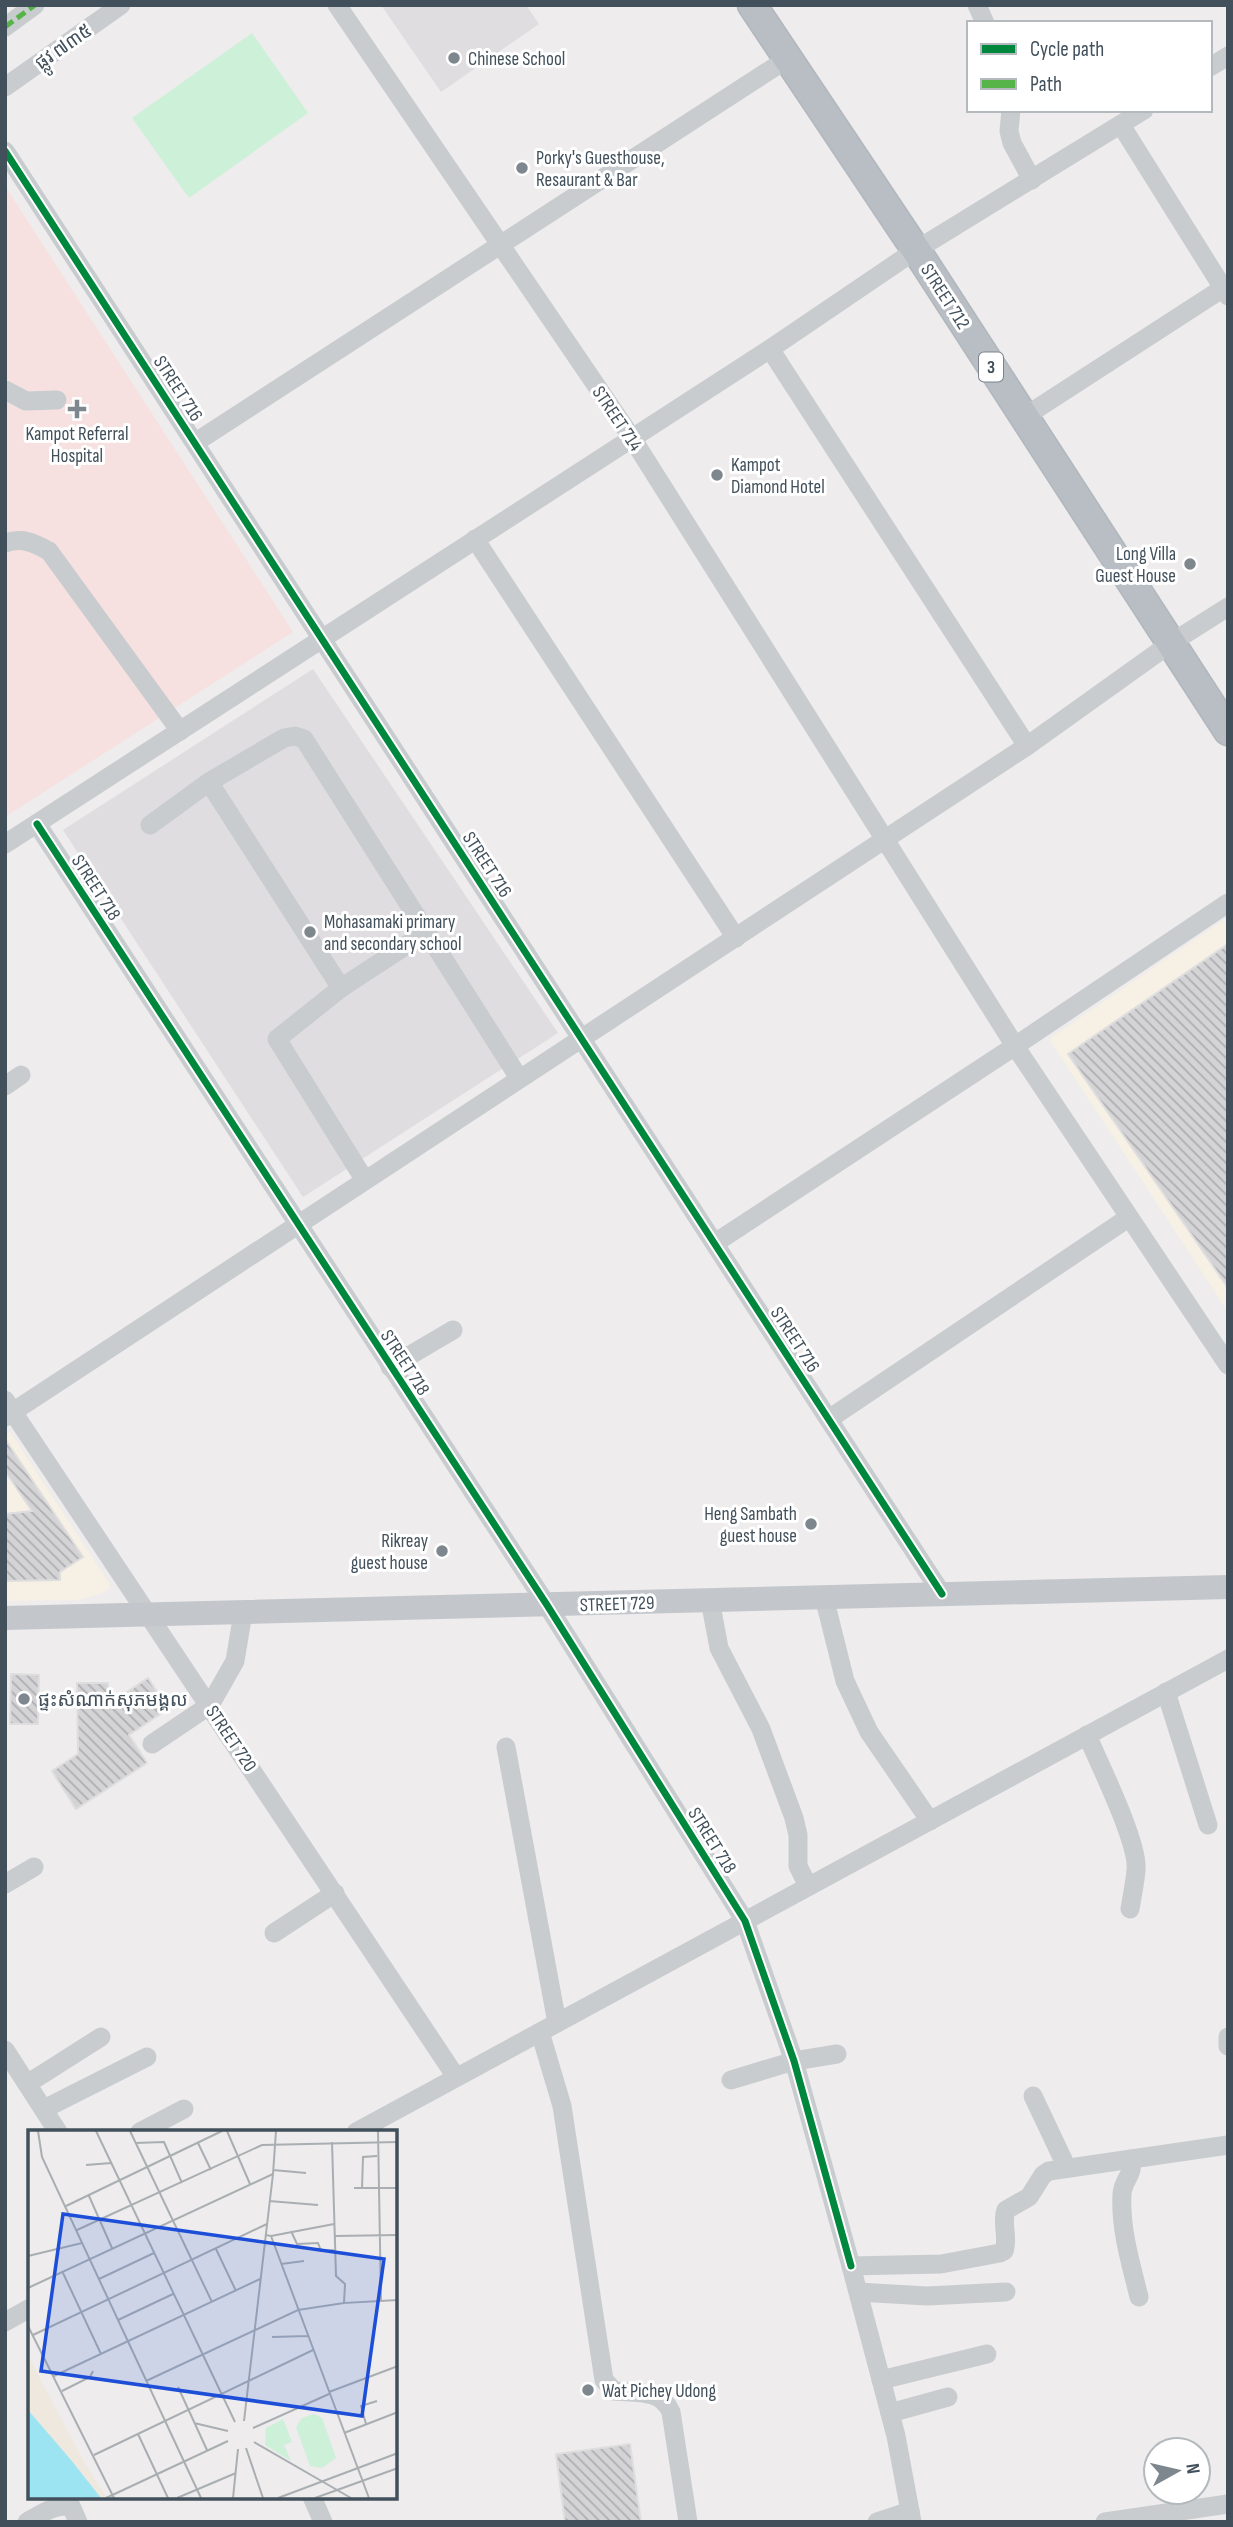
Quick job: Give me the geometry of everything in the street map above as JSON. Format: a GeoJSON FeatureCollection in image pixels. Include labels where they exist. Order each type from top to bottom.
{"type":"FeatureCollection","features":[{"type":"Feature","properties":{"kind":"highway","name":"STREET 712"},"geometry":{"type":"LineString","coordinates":[[752,5],[916,250],[1228,731]]}},
{"type":"Feature","properties":{"kind":"main road","name":"STREET 729"},"geometry":{"type":"LineString","coordinates":[[5,1618],[1228,1587]]}},
{"type":"Feature","properties":{"kind":"street"},"geometry":{"type":"LineString","coordinates":[[5,27],[36,5]]}},
{"type":"Feature","properties":{"kind":"street","name":"ផ្លូវ ៧៣៥"},"geometry":{"type":"LineString","coordinates":[[5,87],[121,5]]}},
{"type":"Feature","properties":{"kind":"street","name":"STREET 714"},"geometry":{"type":"LineString","coordinates":[[337,5],[632,438],[1015,1046],[1228,1365]]}},
{"type":"Feature","properties":{"kind":"street"},"geometry":{"type":"LineString","coordinates":[[977,5],[984,21]]}},
{"type":"Feature","properties":{"kind":"street"},"geometry":{"type":"LineString","coordinates":[[1212,66],[1228,56]]}},
{"type":"Feature","properties":{"kind":"street"},"geometry":{"type":"LineString","coordinates":[[196,442],[787,59]]}},
{"type":"Feature","properties":{"kind":"street"},"geometry":{"type":"LineString","coordinates":[[1011,112],[1009,131],[1012,143],[1032,180]]}},
{"type":"Feature","properties":{"kind":"street"},"geometry":{"type":"LineString","coordinates":[[5,844],[770,349],[916,250],[1141,112]]}},
{"type":"Feature","properties":{"kind":"street"},"geometry":{"type":"LineString","coordinates":[[1024,417],[1226,290],[1121,125]]}},
{"type":"Feature","properties":{"kind":"street","name":"STREET 716"},"geometry":{"type":"LineString","coordinates":[[5,151],[942,1594]]}},
{"type":"Feature","properties":{"kind":"street"},"geometry":{"type":"LineString","coordinates":[[770,349],[1027,746]]}},
{"type":"Feature","properties":{"kind":"street"},"geometry":{"type":"LineString","coordinates":[[5,390],[26,401],[57,400]]}},
{"type":"Feature","properties":{"kind":"street"},"geometry":{"type":"LineString","coordinates":[[475,538],[736,938]]}},
{"type":"Feature","properties":{"kind":"street"},"geometry":{"type":"LineString","coordinates":[[5,543],[30,540],[49,551],[180,731]]}},
{"type":"Feature","properties":{"kind":"street"},"geometry":{"type":"LineString","coordinates":[[8,1410],[583,1039],[1027,746],[1171,643],[1228,607]]}},
{"type":"Feature","properties":{"kind":"street"},"geometry":{"type":"LineString","coordinates":[[150,825],[209,782],[284,738],[295,736],[304,739],[519,1078]]}},
{"type":"Feature","properties":{"kind":"street"},"geometry":{"type":"LineString","coordinates":[[209,782],[341,988]]}},
{"type":"Feature","properties":{"kind":"street","name":"STREET 718"},"geometry":{"type":"LineString","coordinates":[[37,824],[547,1605],[745,1921],[794,2061],[890,2413],[911,2516]]}},
{"type":"Feature","properties":{"kind":"street"},"geometry":{"type":"LineString","coordinates":[[715,1243],[1228,903]]}},
{"type":"Feature","properties":{"kind":"street"},"geometry":{"type":"LineString","coordinates":[[364,1180],[277,1039],[341,988],[425,933]]}},
{"type":"Feature","properties":{"kind":"street"},"geometry":{"type":"LineString","coordinates":[[830,1419],[1128,1218]]}},
{"type":"Feature","properties":{"kind":"street"},"geometry":{"type":"LineString","coordinates":[[390,1367],[453,1330]]}},
{"type":"Feature","properties":{"kind":"street","name":"STREET 720"},"geometry":{"type":"LineString","coordinates":[[8,1410],[150,1615],[456,2077]]}},
{"type":"Feature","properties":{"kind":"street"},"geometry":{"type":"LineString","coordinates":[[824,1597],[845,1681],[869,1732],[930,1821]]}},
{"type":"Feature","properties":{"kind":"street"},"geometry":{"type":"LineString","coordinates":[[710,1600],[719,1648],[761,1729],[794,1818],[798,1835],[798,1866],[808,1886]]}},
{"type":"Feature","properties":{"kind":"street"},"geometry":{"type":"LineString","coordinates":[[152,1744],[210,1706],[235,1661],[243,1612]]}},
{"type":"Feature","properties":{"kind":"street"},"geometry":{"type":"LineString","coordinates":[[360,2130],[1228,1659]]}},
{"type":"Feature","properties":{"kind":"street"},"geometry":{"type":"LineString","coordinates":[[1166,1692],[1208,1825]]}},
{"type":"Feature","properties":{"kind":"street"},"geometry":{"type":"LineString","coordinates":[[1087,1735],[1118,1808],[1134,1856],[1137,1869],[1130,1909]]}},
{"type":"Feature","properties":{"kind":"street"},"geometry":{"type":"LineString","coordinates":[[506,1747],[604,2380],[614,2391],[659,2396],[667,2402],[671,2412],[688,2522]]}},
{"type":"Feature","properties":{"kind":"street"},"geometry":{"type":"LineString","coordinates":[[5,1884],[34,1867]]}},
{"type":"Feature","properties":{"kind":"street"},"geometry":{"type":"LineString","coordinates":[[274,1933],[335,1893]]}},
{"type":"Feature","properties":{"kind":"street"},"geometry":{"type":"LineString","coordinates":[[27,2084],[101,2037]]}},
{"type":"Feature","properties":{"kind":"street"},"geometry":{"type":"LineString","coordinates":[[1228,2037],[1228,2046]]}},
{"type":"Feature","properties":{"kind":"street"},"geometry":{"type":"LineString","coordinates":[[5,2050],[57,2130]]}},
{"type":"Feature","properties":{"kind":"street"},"geometry":{"type":"LineString","coordinates":[[731,2080],[794,2061],[838,2054]]}},
{"type":"Feature","properties":{"kind":"street"},"geometry":{"type":"LineString","coordinates":[[44,2109],[147,2057]]}},
{"type":"Feature","properties":{"kind":"street"},"geometry":{"type":"LineString","coordinates":[[1032,2096],[1067,2168]]}},
{"type":"Feature","properties":{"kind":"street"},"geometry":{"type":"LineString","coordinates":[[144,2130],[184,2109]]}},
{"type":"Feature","properties":{"kind":"street"},"geometry":{"type":"LineString","coordinates":[[851,2266],[941,2264],[1000,2253],[1006,2245],[1003,2219],[1006,2210],[1029,2197],[1048,2171],[1228,2145]]}},
{"type":"Feature","properties":{"kind":"street"},"geometry":{"type":"LineString","coordinates":[[1131,2159],[1133,2169],[1122,2191],[1122,2221],[1139,2297]]}},
{"type":"Feature","properties":{"kind":"street"},"geometry":{"type":"LineString","coordinates":[[858,2292],[927,2296],[1006,2292]]}},
{"type":"Feature","properties":{"kind":"street"},"geometry":{"type":"LineString","coordinates":[[5,2322],[28,2309]]}},
{"type":"Feature","properties":{"kind":"street"},"geometry":{"type":"LineString","coordinates":[[881,2380],[986,2354]]}},
{"type":"Feature","properties":{"kind":"street"},"geometry":{"type":"LineString","coordinates":[[890,2413],[948,2398]]}},
{"type":"Feature","properties":{"kind":"street"},"geometry":{"type":"LineString","coordinates":[[313,2499],[323,2522]]}},
{"type":"Feature","properties":{"kind":"street"},"geometry":{"type":"LineString","coordinates":[[1105,2522],[1228,2504]]}},
{"type":"Feature","properties":{"kind":"street"},"geometry":{"type":"LineString","coordinates":[[27,2522],[56,2506],[64,2505],[71,2506],[78,2522]]}},
{"type":"Feature","properties":{"kind":"street"},"geometry":{"type":"LineString","coordinates":[[877,2522],[911,2516]]}},
{"type":"Feature","properties":{"kind":"shaded area","name":"Chinese School"},"geometry":{"type":"Polygon","coordinates":[[[381,5],[526,5],[539,24],[441,92],[381,5]]]}},
{"type":"Feature","properties":{"kind":"shaded area","name":"Kampot Referral Hospital"},"geometry":{"type":"Polygon","coordinates":[[[5,186],[293,632],[5,817],[5,186]]]}},
{"type":"Feature","properties":{"kind":"shaded area","name":"Mohasamaki primary and secondary school"},"geometry":{"type":"Polygon","coordinates":[[[313,669],[558,1033],[303,1197],[63,830],[313,669]]]}},
{"type":"Feature","properties":{"kind":"shaded area"},"geometry":{"type":"Polygon","coordinates":[[[1228,917],[1228,1312],[1049,1039],[1228,917]]]}},
{"type":"Feature","properties":{"kind":"shaded area"},"geometry":{"type":"Polygon","coordinates":[[[10,1432],[109,1583],[109,1589],[78,1600],[5,1601],[5,1436],[10,1432]]]}},
{"type":"Feature","properties":{"kind":"green space"},"geometry":{"type":"Polygon","coordinates":[[[252,33],[308,113],[189,198],[132,118],[252,33]]]}},
{"type":"Feature","properties":{"kind":"building"},"geometry":{"type":"Polygon","coordinates":[[[1228,944],[1228,1288],[1068,1054],[1228,944]]]}},
{"type":"Feature","properties":{"kind":"building"},"geometry":{"type":"Polygon","coordinates":[[[5,1439],[83,1557],[60,1572],[60,1580],[5,1581],[5,1514],[32,1511],[5,1471],[5,1439]]]}},
{"type":"Feature","properties":{"kind":"building","name":"ផ្ទះសំណាក់សុភមង្គល"},"geometry":{"type":"Polygon","coordinates":[[[11,1674],[39,1675],[38,1724],[10,1724],[11,1674]]]}},
{"type":"Feature","properties":{"kind":"building"},"geometry":{"type":"Polygon","coordinates":[[[148,1678],[168,1709],[129,1735],[147,1763],[76,1809],[52,1771],[78,1754],[77,1683],[108,1683],[109,1704],[148,1678]]]}},
{"type":"Feature","properties":{"kind":"building"},"geometry":{"type":"Polygon","coordinates":[[[630,2444],[641,2522],[565,2522],[556,2454],[630,2444]]]}},
{"type":"Feature","properties":{"kind":"marked path"},"geometry":{"type":"LineString","coordinates":[[5,27],[35,5]]}},
{"type":"Feature","properties":{"kind":"cycle path"},"geometry":{"type":"LineString","coordinates":[[5,151],[942,1594]]}},
{"type":"Feature","properties":{"kind":"cycle path"},"geometry":{"type":"LineString","coordinates":[[37,824],[547,1605],[745,1921],[794,2061],[851,2266]]}},
{"type":"Feature","properties":{"kind":"place","name":"Chinese School"},"geometry":{"type":"Point","coordinates":[454,58]}},
{"type":"Feature","properties":{"kind":"place","name":"Porky's Guesthouse, Resaurant & Bar"},"geometry":{"type":"Point","coordinates":[522,168]}},
{"type":"Feature","properties":{"kind":"place","name":"Kampot Referral Hospital"},"geometry":{"type":"Point","coordinates":[77,409]}},
{"type":"Feature","properties":{"kind":"place","name":"Kampot Diamond Hotel"},"geometry":{"type":"Point","coordinates":[717,475]}},
{"type":"Feature","properties":{"kind":"place","name":"Long Villa Guest House"},"geometry":{"type":"Point","coordinates":[1190,564]}},
{"type":"Feature","properties":{"kind":"place","name":"Mohasamaki primary and secondary school"},"geometry":{"type":"Point","coordinates":[310,932]}},
{"type":"Feature","properties":{"kind":"place","name":"Heng Sambath guest house"},"geometry":{"type":"Point","coordinates":[811,1524]}},
{"type":"Feature","properties":{"kind":"place","name":"Rikreay guest house"},"geometry":{"type":"Point","coordinates":[442,1551]}},
{"type":"Feature","properties":{"kind":"place","name":"ផ្ទះសំណាក់សុភមង្គល"},"geometry":{"type":"Point","coordinates":[24,1699]}},
{"type":"Feature","properties":{"kind":"place","name":"Wat Pichey Udong"},"geometry":{"type":"Point","coordinates":[588,2390]}}]}
